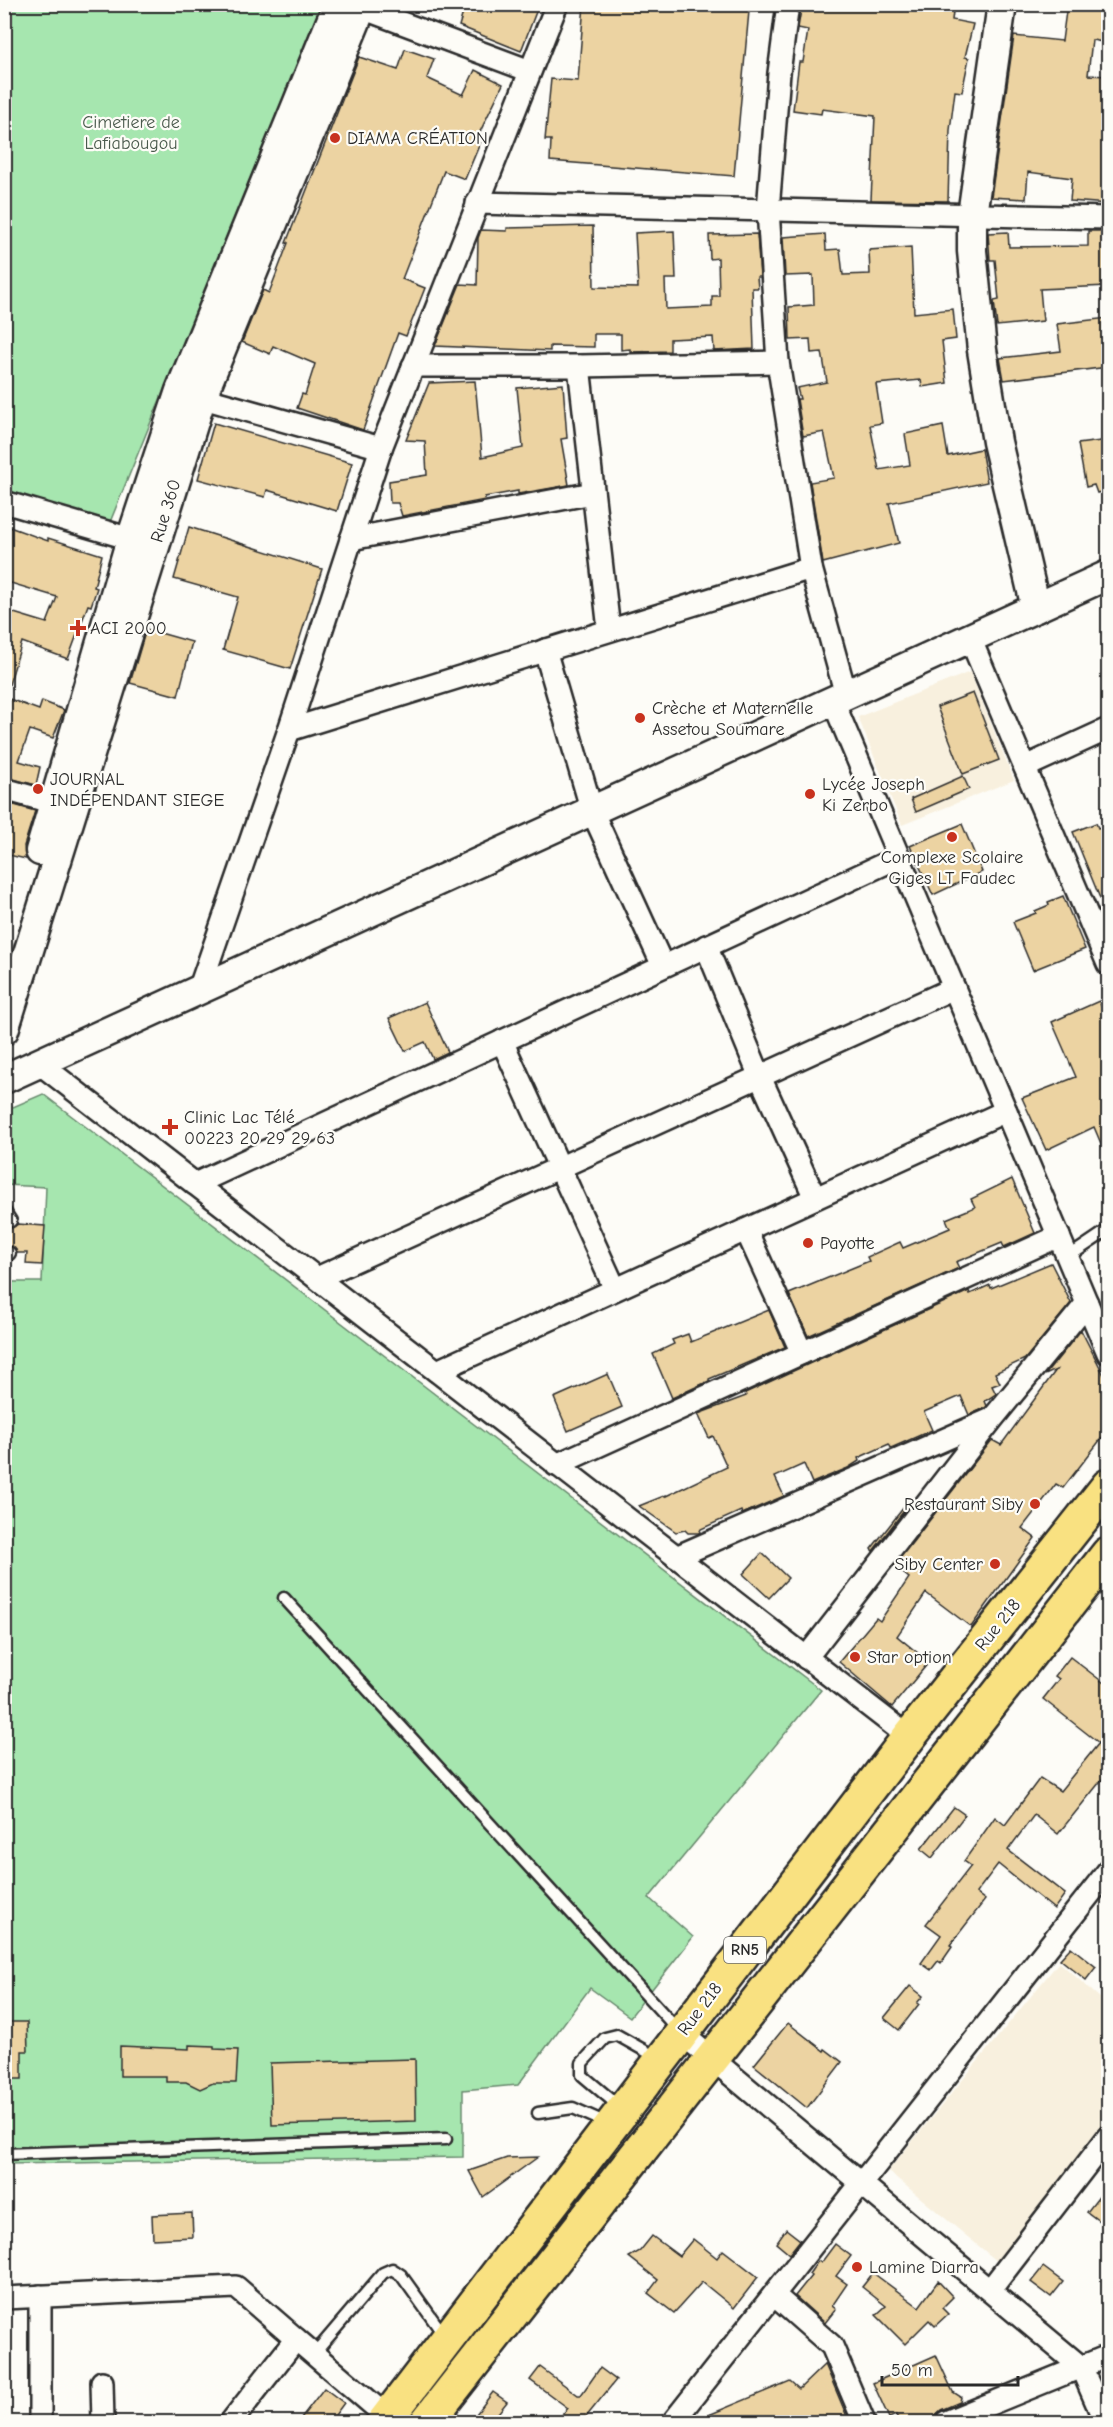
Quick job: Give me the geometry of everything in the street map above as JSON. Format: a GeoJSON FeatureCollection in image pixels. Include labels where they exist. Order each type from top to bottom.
{"type":"FeatureCollection","features":[{"type":"Feature","properties":{"kind":"highway","name":"Rue 218"},"geometry":{"type":"LineString","coordinates":[[388,2421],[681,2033],[909,1737],[1108,1486]]}},
{"type":"Feature","properties":{"kind":"highway","name":"RN5"},"geometry":{"type":"LineString","coordinates":[[427,2422],[1108,1554]]}},
{"type":"Feature","properties":{"kind":"street"},"geometry":{"type":"LineString","coordinates":[[199,990],[289,730],[381,448],[557,4]]}},
{"type":"Feature","properties":{"kind":"street"},"geometry":{"type":"LineString","coordinates":[[788,4],[779,73],[768,210],[778,362],[811,568],[839,698],[899,857],[1108,1353]]}},
{"type":"Feature","properties":{"kind":"street"},"geometry":{"type":"LineString","coordinates":[[1002,4],[972,215],[972,251],[982,350],[997,442],[1036,608]]}},
{"type":"Feature","properties":{"kind":"street"},"geometry":{"type":"LineString","coordinates":[[354,6],[531,71]]}},
{"type":"Feature","properties":{"kind":"street","name":"Rue 360"},"geometry":{"type":"LineString","coordinates":[[4,974],[131,539],[354,6]]}},
{"type":"Feature","properties":{"kind":"street"},"geometry":{"type":"LineString","coordinates":[[477,203],[1108,218]]}},
{"type":"Feature","properties":{"kind":"street"},"geometry":{"type":"LineString","coordinates":[[413,366],[579,366],[778,362]]}},
{"type":"Feature","properties":{"kind":"street"},"geometry":{"type":"LineString","coordinates":[[579,366],[609,630]]}},
{"type":"Feature","properties":{"kind":"street"},"geometry":{"type":"LineString","coordinates":[[191,394],[381,448]]}},
{"type":"Feature","properties":{"kind":"street","name":"Rue 360"},"geometry":{"type":"LineString","coordinates":[[4,1030],[191,394]]}},
{"type":"Feature","properties":{"kind":"street"},"geometry":{"type":"LineString","coordinates":[[351,539],[593,493]]}},
{"type":"Feature","properties":{"kind":"street"},"geometry":{"type":"LineString","coordinates":[[4,502],[131,539]]}},
{"type":"Feature","properties":{"kind":"street"},"geometry":{"type":"LineString","coordinates":[[289,730],[811,568]]}},
{"type":"Feature","properties":{"kind":"street"},"geometry":{"type":"LineString","coordinates":[[4,1079],[1108,575]]}},
{"type":"Feature","properties":{"kind":"street"},"geometry":{"type":"LineString","coordinates":[[970,638],[1108,964]]}},
{"type":"Feature","properties":{"kind":"street"},"geometry":{"type":"LineString","coordinates":[[545,650],[592,811],[663,966]]}},
{"type":"Feature","properties":{"kind":"street"},"geometry":{"type":"LineString","coordinates":[[1025,767],[1108,729]]}},
{"type":"Feature","properties":{"kind":"street"},"geometry":{"type":"LineString","coordinates":[[4,789],[54,803]]}},
{"type":"Feature","properties":{"kind":"street"},"geometry":{"type":"LineString","coordinates":[[195,1184],[899,857]]}},
{"type":"Feature","properties":{"kind":"street"},"geometry":{"type":"LineString","coordinates":[[706,946],[760,1077],[815,1198]]}},
{"type":"Feature","properties":{"kind":"street"},"geometry":{"type":"LineString","coordinates":[[317,1278],[954,988]]}},
{"type":"Feature","properties":{"kind":"street"},"geometry":{"type":"LineString","coordinates":[[502,1041],[615,1289]]}},
{"type":"Feature","properties":{"kind":"street"},"geometry":{"type":"LineString","coordinates":[[39,1063],[909,1737]]}},
{"type":"Feature","properties":{"kind":"street"},"geometry":{"type":"LineString","coordinates":[[437,1371],[1006,1111]]}},
{"type":"Feature","properties":{"kind":"street"},"geometry":{"type":"LineString","coordinates":[[746,1230],[802,1353]]}},
{"type":"Feature","properties":{"kind":"street"},"geometry":{"type":"LineString","coordinates":[[556,1465],[1059,1236]]}},
{"type":"Feature","properties":{"kind":"street"},"geometry":{"type":"LineString","coordinates":[[806,1658],[993,1418],[1087,1303]]}},
{"type":"Feature","properties":{"kind":"street"},"geometry":{"type":"LineString","coordinates":[[676,1557],[993,1418]]}},
{"type":"Feature","properties":{"kind":"street"},"geometry":{"type":"LineString","coordinates":[[673,2422],[690,2414],[774,2295],[1108,1871]]}},
{"type":"Feature","properties":{"kind":"street"},"geometry":{"type":"LineString","coordinates":[[681,2033],[863,2182],[1082,2367],[1105,2422]]}},
{"type":"Feature","properties":{"kind":"street"},"geometry":{"type":"LineString","coordinates":[[990,2290],[1108,2137]]}},
{"type":"Feature","properties":{"kind":"street"},"geometry":{"type":"LineString","coordinates":[[4,2298],[236,2287],[388,2421]]}},
{"type":"Feature","properties":{"kind":"street"},"geometry":{"type":"LineString","coordinates":[[774,2295],[832,2346],[864,2422]]}},
{"type":"Feature","properties":{"kind":"street"},"geometry":{"type":"LineString","coordinates":[[40,2296],[40,2422]]}},
{"type":"Feature","properties":{"kind":"street"},"geometry":{"type":"LineString","coordinates":[[231,2422],[296,2339]]}},
{"type":"Feature","properties":{"kind":"street"},"geometry":{"type":"LineString","coordinates":[[946,2422],[1108,2356]]}},
{"type":"Feature","properties":{"kind":"street"},"geometry":{"type":"LineString","coordinates":[[102,2382],[103,2422]]}},
{"type":"Feature","properties":{"kind":"lane"},"geometry":{"type":"LineString","coordinates":[[4,1210],[11,1221]]}},
{"type":"Feature","properties":{"kind":"lane"},"geometry":{"type":"LineString","coordinates":[[1068,1257],[1108,1230]]}},
{"type":"Feature","properties":{"kind":"lane"},"geometry":{"type":"LineString","coordinates":[[284,1598],[681,2033]]}},
{"type":"Feature","properties":{"kind":"lane"},"geometry":{"type":"LineString","coordinates":[[617,2117],[582,2075],[582,2063],[605,2038],[617,2035],[661,2060]]}},
{"type":"Feature","properties":{"kind":"lane"},"geometry":{"type":"LineString","coordinates":[[538,2113],[573,2108],[617,2117]]}},
{"type":"Feature","properties":{"kind":"lane"},"geometry":{"type":"LineString","coordinates":[[4,2154],[446,2139]]}},
{"type":"Feature","properties":{"kind":"lane"},"geometry":{"type":"LineString","coordinates":[[314,2354],[383,2273],[392,2269],[400,2275],[447,2340]]}},
{"type":"Feature","properties":{"kind":"shaded area"},"geometry":{"type":"Polygon","coordinates":[[[970,672],[1014,780],[902,825],[858,717],[970,672]]]}},
{"type":"Feature","properties":{"kind":"shaded area"},"geometry":{"type":"Polygon","coordinates":[[[1059,1962],[1108,2005],[1108,2124],[998,2262],[888,2171],[1059,1962]]]}},
{"type":"Feature","properties":{"kind":"green space","name":"Cimetiere de Lafiabougou"},"geometry":{"type":"Polygon","coordinates":[[[5,5],[321,5],[108,527],[5,494],[5,5]]]}},
{"type":"Feature","properties":{"kind":"green space"},"geometry":{"type":"Polygon","coordinates":[[[43,1094],[821,1690],[649,1898],[693,1937],[630,2017],[590,1988],[518,2085],[463,2090],[463,2157],[5,2164],[4,1282],[42,1282],[46,1187],[5,1185],[6,1110],[43,1094]]]}},
{"type":"Feature","properties":{"kind":"building"},"geometry":{"type":"Polygon","coordinates":[[[475,4],[539,4],[521,51],[459,26],[465,6],[474,9],[475,4]]]}},
{"type":"Feature","properties":{"kind":"building"},"geometry":{"type":"Polygon","coordinates":[[[584,4],[672,4],[749,11],[734,176],[550,161],[551,140],[545,140],[551,79],[578,81],[584,4]]]}},
{"type":"Feature","properties":{"kind":"building"},"geometry":{"type":"Polygon","coordinates":[[[802,4],[862,4],[903,11],[904,4],[954,4],[952,20],[973,24],[965,57],[969,58],[962,92],[955,91],[950,130],[948,201],[871,200],[875,116],[822,109],[821,114],[793,110],[799,62],[803,62],[808,30],[798,28],[802,4]]]}},
{"type":"Feature","properties":{"kind":"building"},"geometry":{"type":"Polygon","coordinates":[[[1067,4],[1108,4],[1108,43],[1092,40],[1088,75],[1108,76],[1106,133],[1108,133],[1108,204],[1070,201],[1072,178],[1028,172],[1026,199],[991,197],[1014,36],[1062,41],[1067,4]]]}},
{"type":"Feature","properties":{"kind":"building"},"geometry":{"type":"Polygon","coordinates":[[[405,49],[434,59],[427,78],[463,95],[475,70],[503,84],[479,134],[483,136],[465,179],[444,171],[402,279],[425,288],[406,336],[398,333],[363,430],[297,408],[302,394],[305,395],[315,364],[273,346],[270,354],[242,342],[263,290],[269,293],[288,243],[286,243],[359,57],[398,70],[405,49]]]}},
{"type":"Feature","properties":{"kind":"building"},"geometry":{"type":"Polygon","coordinates":[[[593,226],[594,287],[638,288],[635,233],[674,231],[676,279],[665,279],[666,309],[712,307],[712,296],[719,296],[718,258],[710,259],[709,235],[757,234],[760,277],[757,277],[758,288],[752,288],[754,349],[714,351],[713,337],[670,339],[670,351],[630,352],[630,349],[621,350],[621,334],[594,334],[594,347],[550,346],[550,351],[435,346],[460,284],[477,285],[478,238],[481,230],[507,231],[507,228],[593,226]]]}},
{"type":"Feature","properties":{"kind":"building"},"geometry":{"type":"Polygon","coordinates":[[[1088,231],[1108,231],[1108,286],[1040,289],[1043,321],[997,326],[994,301],[999,300],[995,260],[990,260],[988,233],[1008,232],[1009,247],[1088,246],[1088,231]]]}},
{"type":"Feature","properties":{"kind":"building"},"geometry":{"type":"Polygon","coordinates":[[[825,234],[826,250],[840,249],[843,275],[870,274],[869,250],[911,247],[914,313],[953,309],[956,339],[942,341],[947,383],[922,387],[921,380],[876,384],[882,423],[870,425],[879,470],[910,465],[905,434],[943,426],[948,456],[981,449],[987,482],[889,503],[899,543],[823,563],[810,482],[834,478],[824,432],[803,436],[797,388],[827,382],[822,352],[811,353],[810,339],[790,340],[789,307],[814,305],[813,275],[785,276],[783,237],[825,234]]]}},
{"type":"Feature","properties":{"kind":"building"},"geometry":{"type":"Polygon","coordinates":[[[1108,318],[1108,367],[1004,380],[1000,358],[1061,351],[1057,324],[1108,318]]]}},
{"type":"Feature","properties":{"kind":"building"},"geometry":{"type":"Polygon","coordinates":[[[475,381],[482,457],[523,448],[517,388],[563,384],[567,438],[561,439],[569,485],[485,497],[485,500],[402,516],[398,503],[390,503],[389,481],[427,475],[425,441],[406,440],[429,383],[475,381]]]}},
{"type":"Feature","properties":{"kind":"building"},"geometry":{"type":"Polygon","coordinates":[[[214,423],[352,463],[337,511],[267,490],[265,497],[198,479],[214,423]]]}},
{"type":"Feature","properties":{"kind":"building"},"geometry":{"type":"Polygon","coordinates":[[[1108,440],[1108,490],[1097,493],[1094,485],[1086,487],[1078,444],[1108,440]]]}},
{"type":"Feature","properties":{"kind":"building"},"geometry":{"type":"Polygon","coordinates":[[[4,525],[48,541],[48,538],[102,555],[94,587],[97,588],[91,606],[88,605],[68,659],[22,642],[8,688],[4,687],[4,610],[47,623],[57,597],[4,581],[4,525]]]}},
{"type":"Feature","properties":{"kind":"building"},"geometry":{"type":"Polygon","coordinates":[[[189,527],[322,569],[290,669],[223,650],[238,597],[174,579],[189,527]]]}},
{"type":"Feature","properties":{"kind":"building"},"geometry":{"type":"Polygon","coordinates":[[[146,629],[192,642],[178,696],[130,683],[146,629]]]}},
{"type":"Feature","properties":{"kind":"building"},"geometry":{"type":"Polygon","coordinates":[[[973,693],[999,760],[963,774],[937,707],[973,693]]]}},
{"type":"Feature","properties":{"kind":"building"},"geometry":{"type":"Polygon","coordinates":[[[4,697],[39,710],[42,701],[64,710],[53,738],[30,730],[19,761],[40,767],[36,785],[4,777],[4,697]]]}},
{"type":"Feature","properties":{"kind":"building"},"geometry":{"type":"Polygon","coordinates":[[[963,776],[969,789],[916,812],[911,799],[963,776]]]}},
{"type":"Feature","properties":{"kind":"building"},"geometry":{"type":"Polygon","coordinates":[[[4,802],[35,811],[24,846],[26,859],[4,854],[4,802]]]}},
{"type":"Feature","properties":{"kind":"building"},"geometry":{"type":"Polygon","coordinates":[[[1096,823],[1098,828],[1108,824],[1108,918],[1073,832],[1096,823]]]}},
{"type":"Feature","properties":{"kind":"building"},"geometry":{"type":"Polygon","coordinates":[[[962,824],[982,872],[933,895],[910,846],[962,824]]]}},
{"type":"Feature","properties":{"kind":"building"},"geometry":{"type":"Polygon","coordinates":[[[1063,896],[1085,949],[1033,970],[1013,922],[1036,913],[1035,911],[1049,905],[1048,902],[1063,896]]]}},
{"type":"Feature","properties":{"kind":"building"},"geometry":{"type":"Polygon","coordinates":[[[1099,1001],[1108,1023],[1108,1160],[1094,1127],[1046,1150],[1022,1098],[1076,1077],[1052,1022],[1099,1001]]]}},
{"type":"Feature","properties":{"kind":"building"},"geometry":{"type":"Polygon","coordinates":[[[425,1002],[448,1052],[433,1059],[425,1042],[405,1051],[389,1018],[425,1002]]]}},
{"type":"Feature","properties":{"kind":"building"},"geometry":{"type":"Polygon","coordinates":[[[1012,1179],[1035,1233],[1004,1247],[1002,1243],[956,1262],[959,1268],[808,1336],[789,1294],[869,1261],[867,1257],[900,1242],[903,1248],[950,1228],[946,1219],[975,1207],[971,1199],[1012,1179]]]}},
{"type":"Feature","properties":{"kind":"building"},"geometry":{"type":"Polygon","coordinates":[[[18,1224],[45,1226],[42,1265],[26,1264],[27,1253],[17,1253],[12,1246],[4,1248],[4,1225],[11,1228],[18,1224]]]}},
{"type":"Feature","properties":{"kind":"building"},"geometry":{"type":"Polygon","coordinates":[[[1051,1263],[1071,1303],[1025,1359],[995,1373],[1000,1383],[992,1386],[996,1394],[985,1401],[987,1406],[985,1408],[969,1415],[961,1396],[924,1412],[932,1430],[891,1448],[889,1444],[858,1458],[859,1461],[848,1468],[812,1483],[804,1464],[775,1477],[784,1496],[742,1514],[741,1511],[701,1529],[699,1533],[688,1533],[685,1530],[676,1532],[639,1506],[727,1467],[713,1436],[709,1438],[698,1414],[746,1396],[745,1393],[969,1291],[970,1294],[990,1285],[991,1288],[1051,1263]]]}},
{"type":"Feature","properties":{"kind":"building"},"geometry":{"type":"Polygon","coordinates":[[[769,1310],[785,1347],[709,1379],[672,1398],[653,1354],[674,1344],[672,1340],[688,1334],[691,1342],[769,1310]]]}},
{"type":"Feature","properties":{"kind":"building"},"geometry":{"type":"Polygon","coordinates":[[[1081,1330],[1108,1383],[1108,1430],[1063,1488],[1056,1484],[1022,1528],[1035,1538],[971,1627],[926,1593],[897,1636],[929,1662],[892,1707],[839,1662],[876,1618],[880,1621],[909,1578],[894,1566],[992,1440],[1001,1445],[1056,1370],[1045,1375],[1081,1330]]]}},
{"type":"Feature","properties":{"kind":"building"},"geometry":{"type":"Polygon","coordinates":[[[608,1374],[622,1407],[568,1431],[554,1398],[608,1374]]]}},
{"type":"Feature","properties":{"kind":"building"},"geometry":{"type":"Polygon","coordinates":[[[908,1502],[910,1503],[873,1551],[871,1549],[908,1502]]]}},
{"type":"Feature","properties":{"kind":"building"},"geometry":{"type":"Polygon","coordinates":[[[762,1553],[788,1578],[769,1598],[743,1574],[762,1553]]]}},
{"type":"Feature","properties":{"kind":"building"},"geometry":{"type":"Polygon","coordinates":[[[1070,1657],[1108,1686],[1108,1772],[1058,1834],[1034,1815],[1008,1850],[1065,1894],[1054,1909],[998,1864],[976,1893],[985,1900],[950,1945],[952,1947],[941,1963],[938,1961],[931,1970],[921,1963],[941,1935],[926,1924],[971,1866],[964,1861],[995,1817],[1005,1825],[1040,1778],[1060,1791],[1099,1743],[1043,1699],[1059,1679],[1055,1676],[1070,1657]]]}},
{"type":"Feature","properties":{"kind":"building"},"geometry":{"type":"Polygon","coordinates":[[[954,1807],[965,1815],[932,1858],[921,1849],[954,1807]]]}},
{"type":"Feature","properties":{"kind":"building"},"geometry":{"type":"Polygon","coordinates":[[[1071,1947],[1096,1967],[1086,1980],[1060,1959],[1071,1947]]]}},
{"type":"Feature","properties":{"kind":"building"},"geometry":{"type":"Polygon","coordinates":[[[910,1986],[923,1996],[899,2030],[884,2018],[910,1986]]]}},
{"type":"Feature","properties":{"kind":"building"},"geometry":{"type":"Polygon","coordinates":[[[4,2022],[27,2022],[28,2051],[22,2051],[22,2079],[4,2079],[4,2022]]]}},
{"type":"Feature","properties":{"kind":"building"},"geometry":{"type":"Polygon","coordinates":[[[788,2023],[842,2062],[807,2108],[754,2065],[788,2023]]]}},
{"type":"Feature","properties":{"kind":"building"},"geometry":{"type":"Polygon","coordinates":[[[189,2045],[238,2050],[236,2083],[213,2083],[200,2089],[186,2082],[166,2082],[166,2076],[120,2076],[120,2046],[189,2049],[189,2045]]]}},
{"type":"Feature","properties":{"kind":"building"},"geometry":{"type":"Polygon","coordinates":[[[415,2059],[416,2121],[272,2125],[270,2063],[415,2059]]]}},
{"type":"Feature","properties":{"kind":"building"},"geometry":{"type":"Polygon","coordinates":[[[538,2157],[483,2197],[469,2171],[507,2158],[538,2157]]]}},
{"type":"Feature","properties":{"kind":"building"},"geometry":{"type":"Polygon","coordinates":[[[1108,2185],[1108,2209],[1099,2221],[1087,2212],[1108,2185]]]}},
{"type":"Feature","properties":{"kind":"building"},"geometry":{"type":"Polygon","coordinates":[[[192,2213],[193,2237],[153,2239],[152,2215],[192,2213]]]}},
{"type":"Feature","properties":{"kind":"building"},"geometry":{"type":"Polygon","coordinates":[[[786,2229],[800,2240],[789,2254],[776,2243],[786,2229]]]}},
{"type":"Feature","properties":{"kind":"building"},"geometry":{"type":"Polygon","coordinates":[[[652,2236],[679,2256],[693,2239],[717,2258],[723,2250],[758,2277],[734,2308],[702,2282],[674,2313],[648,2293],[658,2280],[629,2257],[640,2251],[652,2236]]]}},
{"type":"Feature","properties":{"kind":"building"},"geometry":{"type":"Polygon","coordinates":[[[835,2244],[851,2256],[836,2276],[847,2284],[832,2306],[836,2309],[825,2323],[795,2296],[811,2276],[809,2274],[818,2261],[821,2263],[835,2244]]]}},
{"type":"Feature","properties":{"kind":"building"},"geometry":{"type":"Polygon","coordinates":[[[1043,2267],[1063,2282],[1051,2297],[1031,2282],[1043,2267]]]}},
{"type":"Feature","properties":{"kind":"building"},"geometry":{"type":"Polygon","coordinates":[[[873,2273],[919,2307],[938,2281],[953,2297],[942,2308],[948,2314],[935,2326],[929,2320],[905,2344],[876,2315],[886,2306],[862,2287],[873,2273]]]}},
{"type":"Feature","properties":{"kind":"building"},"geometry":{"type":"Polygon","coordinates":[[[936,2355],[953,2392],[961,2397],[960,2402],[941,2410],[934,2422],[900,2422],[896,2415],[889,2418],[873,2383],[936,2355]]]}},
{"type":"Feature","properties":{"kind":"building"},"geometry":{"type":"Polygon","coordinates":[[[825,2364],[848,2419],[840,2422],[692,2422],[790,2381],[799,2389],[825,2364]]]}},
{"type":"Feature","properties":{"kind":"building"},"geometry":{"type":"Polygon","coordinates":[[[540,2367],[578,2395],[581,2395],[600,2368],[616,2380],[582,2422],[556,2422],[568,2408],[530,2380],[540,2367]]]}},
{"type":"Feature","properties":{"kind":"building"},"geometry":{"type":"Polygon","coordinates":[[[324,2388],[344,2403],[330,2422],[298,2422],[324,2388]]]}},
{"type":"Feature","properties":{"kind":"building"},"geometry":{"type":"Polygon","coordinates":[[[493,2392],[507,2402],[491,2422],[470,2422],[493,2392]]]}},
{"type":"Feature","properties":{"kind":"place","name":"DIAMA CRÉATION"},"geometry":{"type":"Point","coordinates":[335,138]}},
{"type":"Feature","properties":{"kind":"place","name":"ACI 2000"},"geometry":{"type":"Point","coordinates":[78,628]}},
{"type":"Feature","properties":{"kind":"place","name":"Crèche et Maternelle Assetou Soumare"},"geometry":{"type":"Point","coordinates":[640,718]}},
{"type":"Feature","properties":{"kind":"place","name":"JOURNAL INDÉPENDANT SIEGE"},"geometry":{"type":"Point","coordinates":[38,789]}},
{"type":"Feature","properties":{"kind":"place","name":"Lycée Joseph Ki Zerbo"},"geometry":{"type":"Point","coordinates":[810,794]}},
{"type":"Feature","properties":{"kind":"place","name":"Complexe Scolaire Giges LT Faudec"},"geometry":{"type":"Point","coordinates":[952,837]}},
{"type":"Feature","properties":{"kind":"place","name":"Clinic Lac Télé 00223 20 29 29 63"},"geometry":{"type":"Point","coordinates":[170,1127]}},
{"type":"Feature","properties":{"kind":"place","name":"Payotte"},"geometry":{"type":"Point","coordinates":[808,1243]}},
{"type":"Feature","properties":{"kind":"place","name":"Restaurant Siby"},"geometry":{"type":"Point","coordinates":[1035,1504]}},
{"type":"Feature","properties":{"kind":"place","name":"Siby Center"},"geometry":{"type":"Point","coordinates":[995,1564]}},
{"type":"Feature","properties":{"kind":"place","name":"Star option"},"geometry":{"type":"Point","coordinates":[855,1657]}},
{"type":"Feature","properties":{"kind":"place","name":"Lamine Diarra"},"geometry":{"type":"Point","coordinates":[857,2267]}}]}
